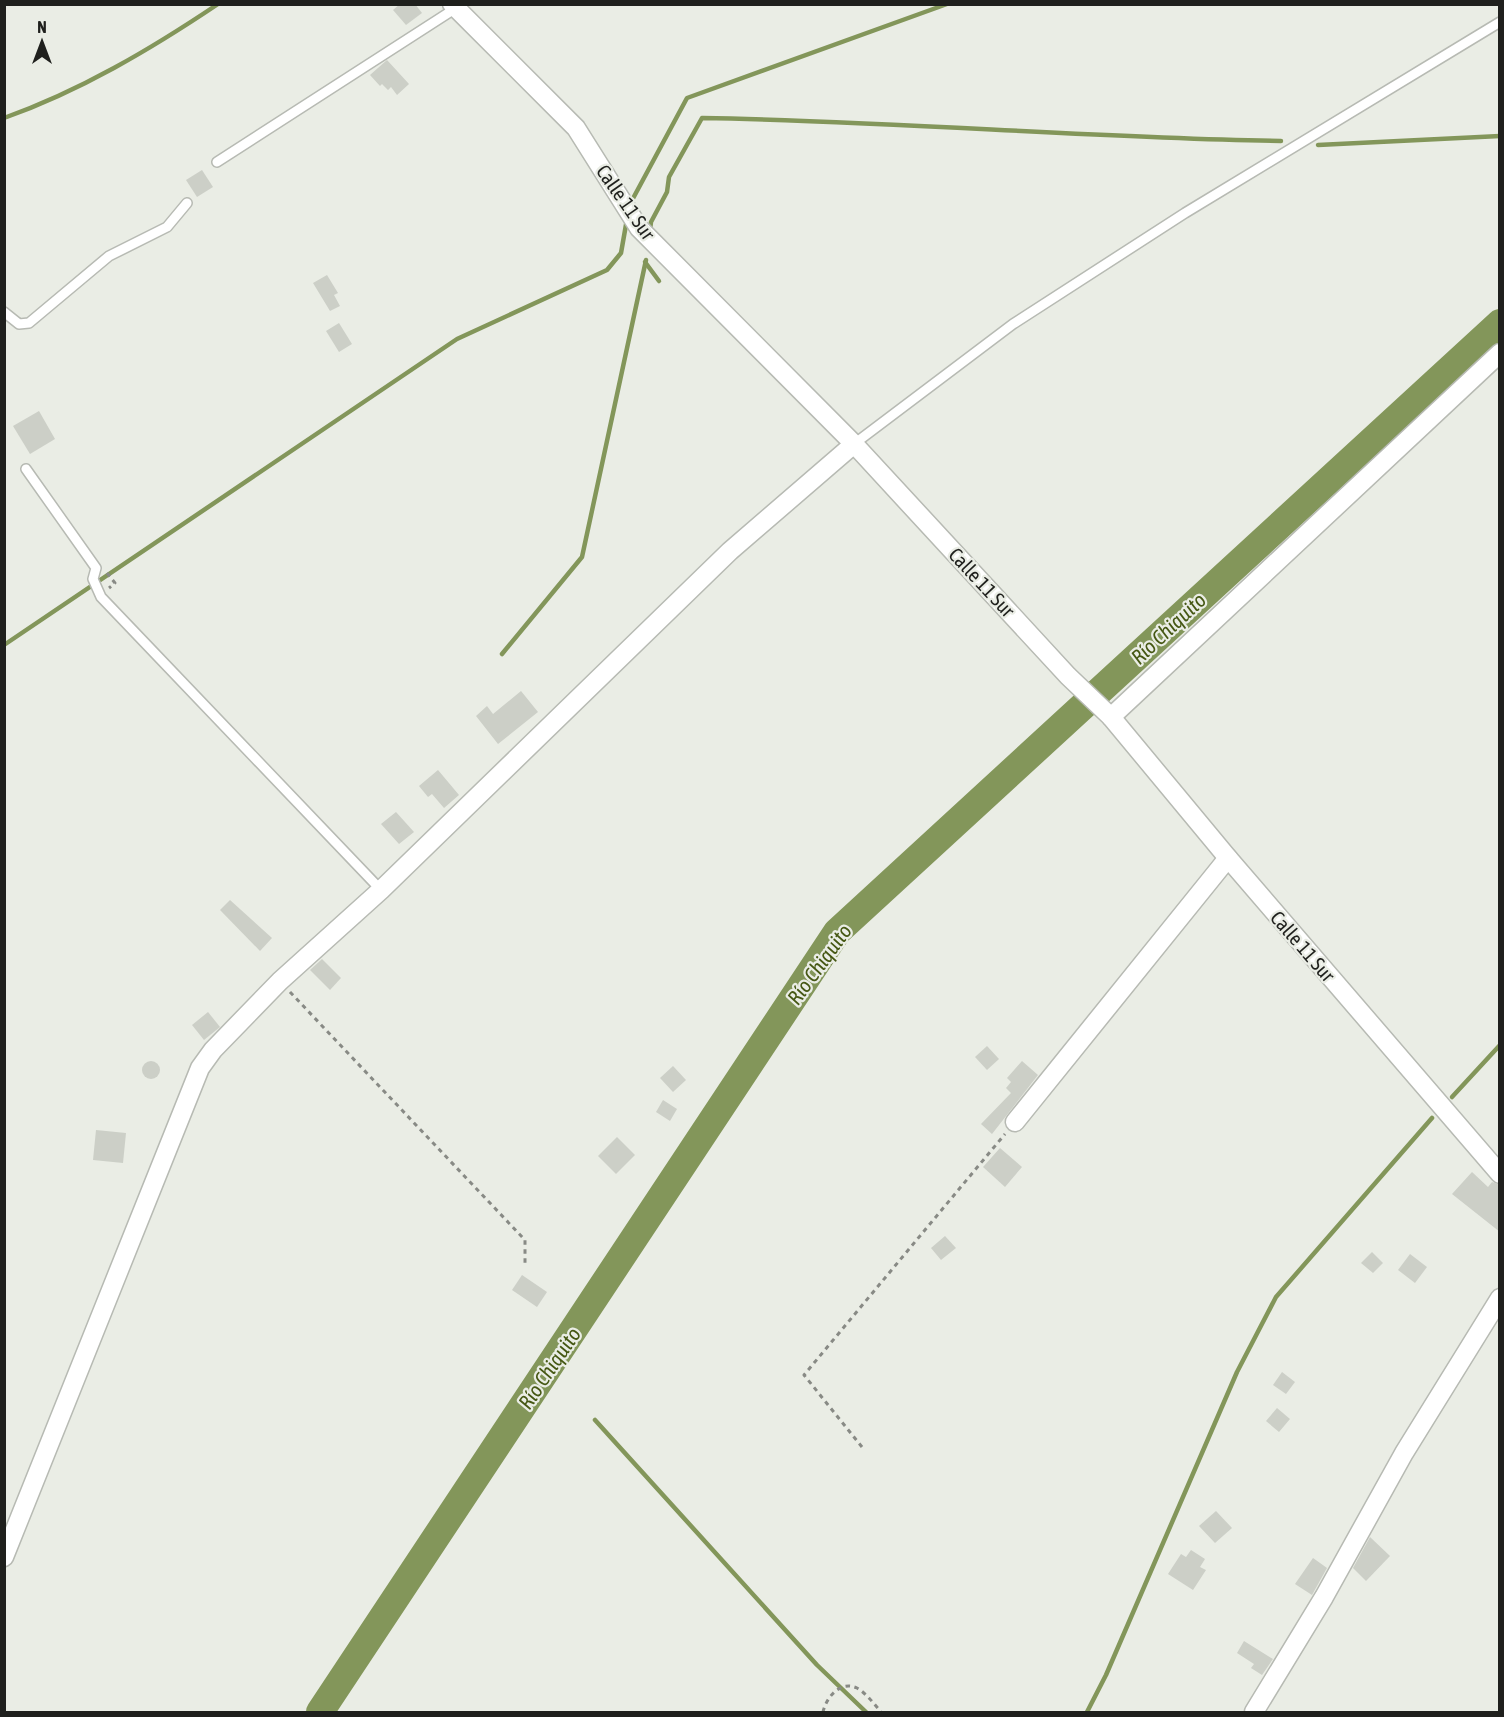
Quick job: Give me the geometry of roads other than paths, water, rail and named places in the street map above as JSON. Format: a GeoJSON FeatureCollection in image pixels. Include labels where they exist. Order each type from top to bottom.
{"type":"FeatureCollection","features":[{"type":"Feature","properties":{"kind":"street","name":"Calle 11 Sur"},"geometry":{"type":"LineString","coordinates":[[454,6],[576,128],[639,228],[854,444],[1068,676],[1107,712],[1228,858],[1500,1174]]}},
{"type":"Feature","properties":{"kind":"street"},"geometry":{"type":"LineString","coordinates":[[1107,712],[1500,353]]}},
{"type":"Feature","properties":{"kind":"street"},"geometry":{"type":"LineString","coordinates":[[4,1557],[200,1068],[213,1050],[280,981],[381,890],[730,551],[854,444]]}},
{"type":"Feature","properties":{"kind":"street"},"geometry":{"type":"LineString","coordinates":[[1015,1122],[1228,858]]}},
{"type":"Feature","properties":{"kind":"street"},"geometry":{"type":"LineString","coordinates":[[1254,1713],[1324,1597],[1404,1453],[1500,1299]]}},
{"type":"Feature","properties":{"kind":"lane"},"geometry":{"type":"LineString","coordinates":[[217,162],[454,6]]}},
{"type":"Feature","properties":{"kind":"lane"},"geometry":{"type":"LineString","coordinates":[[854,444],[1013,324],[1185,213],[1500,22]]}},
{"type":"Feature","properties":{"kind":"lane"},"geometry":{"type":"LineString","coordinates":[[4,312],[19,324],[29,323],[109,256],[167,227],[187,203]]}},
{"type":"Feature","properties":{"kind":"lane"},"geometry":{"type":"LineString","coordinates":[[26,469],[96,568],[94,582],[101,597],[381,890]]}},
{"type":"Feature","properties":{"kind":"waterway"},"geometry":{"type":"LineString","coordinates":[[4,118],[60,95],[114,68],[218,4]]}},
{"type":"Feature","properties":{"kind":"waterway"},"geometry":{"type":"LineString","coordinates":[[630,204],[687,98],[947,4]]}},
{"type":"Feature","properties":{"kind":"waterway"},"geometry":{"type":"LineString","coordinates":[[650,230],[651,222],[667,192],[669,177],[702,118],[1281,141]]}},
{"type":"Feature","properties":{"kind":"waterway"},"geometry":{"type":"LineString","coordinates":[[1318,145],[1500,136]]}},
{"type":"Feature","properties":{"kind":"waterway"},"geometry":{"type":"LineString","coordinates":[[4,645],[457,339],[607,270],[621,253],[627,219]]}},
{"type":"Feature","properties":{"kind":"waterway"},"geometry":{"type":"LineString","coordinates":[[502,654],[582,557],[646,260]]}},
{"type":"Feature","properties":{"kind":"waterway"},"geometry":{"type":"LineString","coordinates":[[645,262],[659,281]]}},
{"type":"Feature","properties":{"kind":"waterway","name":"Río Chiquito"},"geometry":{"type":"LineString","coordinates":[[320,1712],[837,932],[1500,323]]}},
{"type":"Feature","properties":{"kind":"waterway"},"geometry":{"type":"LineString","coordinates":[[1452,1097],[1500,1045]]}},
{"type":"Feature","properties":{"kind":"waterway"},"geometry":{"type":"LineString","coordinates":[[1087,1712],[1106,1675],[1237,1372],[1276,1297],[1432,1118]]}},
{"type":"Feature","properties":{"kind":"waterway"},"geometry":{"type":"LineString","coordinates":[[595,1420],[817,1665],[866,1712]]}}]}
